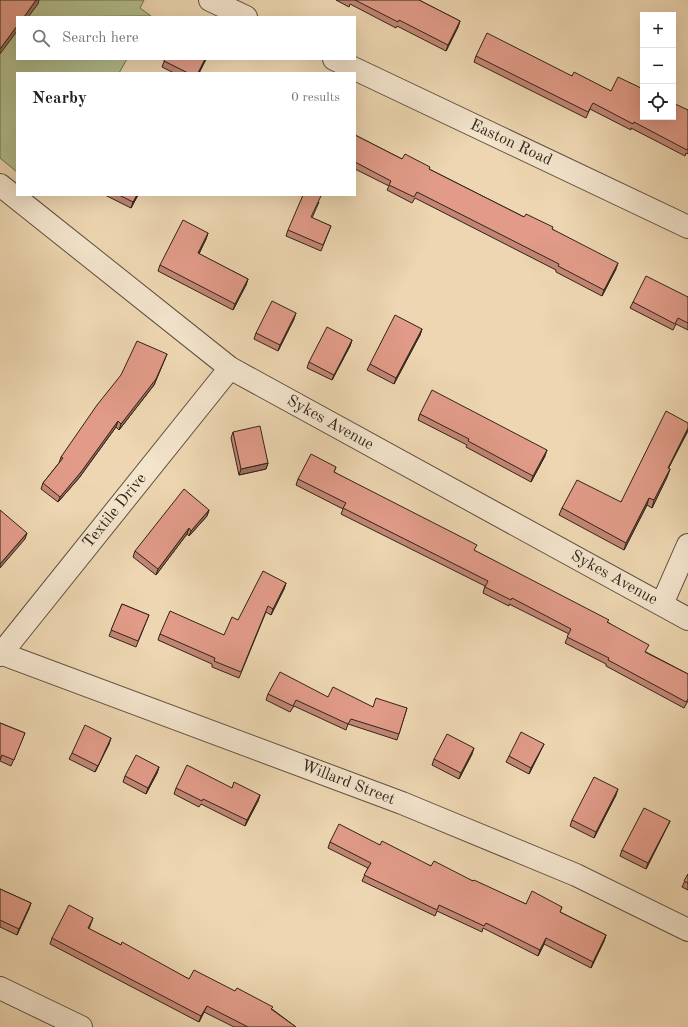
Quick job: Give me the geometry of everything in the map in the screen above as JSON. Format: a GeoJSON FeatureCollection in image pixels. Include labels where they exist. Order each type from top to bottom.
{"type":"FeatureCollection","features":[{"type":"Feature","properties":{"kind":"street"},"geometry":{"type":"LineString","coordinates":[[210,0],[244,16]]}},
{"type":"Feature","properties":{"kind":"street","name":"Easton Road"},"geometry":{"type":"LineString","coordinates":[[336,60],[688,227]]}},
{"type":"Feature","properties":{"kind":"street","name":"Sykes Avenue"},"geometry":{"type":"LineString","coordinates":[[0,185],[230,368],[688,619]]}},
{"type":"Feature","properties":{"kind":"street","name":"Textile Drive"},"geometry":{"type":"LineString","coordinates":[[0,654],[230,368]]}},
{"type":"Feature","properties":{"kind":"street"},"geometry":{"type":"LineString","coordinates":[[662,604],[688,545]]}},
{"type":"Feature","properties":{"kind":"street","name":"Willard Street"},"geometry":{"type":"LineString","coordinates":[[0,654],[402,803],[576,875],[688,930]]}},
{"type":"Feature","properties":{"kind":"street"},"geometry":{"type":"LineString","coordinates":[[0,988],[81,1027]]}},
{"type":"Feature","properties":{"kind":"green space"},"geometry":{"type":"Polygon","coordinates":[[[0,0],[144,0],[140,8],[151,16],[16,16],[16,60],[126,60],[120,72],[16,72],[16,171],[0,158],[0,0]]]}},
{"type":"Feature","properties":{"kind":"building"},"geometry":{"type":"Polygon","coordinates":[[[0,0],[36,0],[25,16],[16,16],[16,27],[0,49],[0,0]]]}},
{"type":"Feature","properties":{"kind":"building"},"geometry":{"type":"Polygon","coordinates":[[[355,0],[419,0],[460,21],[448,45],[355,0]]]}},
{"type":"Feature","properties":{"kind":"building"},"geometry":{"type":"Polygon","coordinates":[[[487,33],[572,76],[574,72],[611,91],[618,77],[640,88],[640,120],[676,120],[676,104],[688,110],[688,148],[687,150],[634,122],[633,124],[593,103],[588,112],[476,56],[487,33]]]}},
{"type":"Feature","properties":{"kind":"building"},"geometry":{"type":"Polygon","coordinates":[[[204,60],[198,72],[186,72],[164,61],[204,60]]]}},
{"type":"Feature","properties":{"kind":"building"},"geometry":{"type":"Polygon","coordinates":[[[356,136],[402,159],[405,154],[430,167],[429,169],[524,217],[526,214],[553,227],[552,229],[618,263],[604,290],[558,266],[559,264],[417,192],[414,197],[389,185],[391,181],[356,163],[356,136]]]}},
{"type":"Feature","properties":{"kind":"building"},"geometry":{"type":"Polygon","coordinates":[[[121,196],[136,196],[133,202],[121,196]]]}},
{"type":"Feature","properties":{"kind":"building"},"geometry":{"type":"Polygon","coordinates":[[[303,196],[321,196],[311,217],[331,226],[323,245],[288,230],[303,196]]]}},
{"type":"Feature","properties":{"kind":"building"},"geometry":{"type":"Polygon","coordinates":[[[183,220],[208,233],[198,253],[248,279],[235,304],[160,265],[183,220]]]}},
{"type":"Feature","properties":{"kind":"building"},"geometry":{"type":"Polygon","coordinates":[[[646,276],[688,297],[688,323],[678,318],[675,324],[633,302],[646,276]]]}},
{"type":"Feature","properties":{"kind":"building"},"geometry":{"type":"Polygon","coordinates":[[[272,301],[296,313],[280,345],[256,333],[272,301]]]}},
{"type":"Feature","properties":{"kind":"building"},"geometry":{"type":"Polygon","coordinates":[[[395,315],[422,329],[396,378],[370,364],[395,315]]]}},
{"type":"Feature","properties":{"kind":"building"},"geometry":{"type":"Polygon","coordinates":[[[327,327],[352,340],[334,375],[309,362],[327,327]]]}},
{"type":"Feature","properties":{"kind":"building"},"geometry":{"type":"Polygon","coordinates":[[[137,341],[167,354],[156,379],[121,424],[118,421],[81,472],[60,497],[43,483],[63,458],[61,457],[97,405],[121,375],[137,341]]]}},
{"type":"Feature","properties":{"kind":"building"},"geometry":{"type":"Polygon","coordinates":[[[432,390],[547,450],[533,476],[468,441],[469,439],[420,414],[432,390]]]}},
{"type":"Feature","properties":{"kind":"building"},"geometry":{"type":"Polygon","coordinates":[[[666,411],[688,423],[688,428],[668,468],[670,469],[654,500],[649,498],[626,543],[562,508],[577,480],[621,502],[666,411]]]}},
{"type":"Feature","properties":{"kind":"building"},"geometry":{"type":"Polygon","coordinates":[[[260,426],[268,463],[241,469],[233,432],[260,426]]]}},
{"type":"Feature","properties":{"kind":"building"},"geometry":{"type":"Polygon","coordinates":[[[311,454],[336,467],[334,472],[477,545],[474,550],[609,620],[607,622],[649,645],[645,652],[688,674],[688,699],[686,702],[608,660],[609,658],[567,637],[571,629],[512,598],[511,600],[485,587],[488,581],[343,508],[346,503],[298,479],[311,454]]]}},
{"type":"Feature","properties":{"kind":"building"},"geometry":{"type":"Polygon","coordinates":[[[184,489],[209,510],[191,531],[189,528],[158,569],[135,551],[184,489]]]}},
{"type":"Feature","properties":{"kind":"building"},"geometry":{"type":"Polygon","coordinates":[[[0,510],[27,533],[0,564],[0,510]]]}},
{"type":"Feature","properties":{"kind":"building"},"geometry":{"type":"Polygon","coordinates":[[[263,571],[286,583],[273,609],[268,606],[241,672],[214,661],[215,658],[160,634],[170,611],[224,635],[232,617],[238,620],[263,571]]]}},
{"type":"Feature","properties":{"kind":"building"},"geometry":{"type":"Polygon","coordinates":[[[122,604],[149,615],[138,641],[111,630],[122,604]]]}},
{"type":"Feature","properties":{"kind":"building"},"geometry":{"type":"Polygon","coordinates":[[[280,672],[328,697],[333,687],[373,707],[376,698],[407,708],[399,734],[351,719],[348,724],[296,700],[293,706],[268,694],[280,672]]]}},
{"type":"Feature","properties":{"kind":"building"},"geometry":{"type":"Polygon","coordinates":[[[0,723],[25,733],[14,760],[2,755],[0,760],[0,723]]]}},
{"type":"Feature","properties":{"kind":"building"},"geometry":{"type":"Polygon","coordinates":[[[85,725],[111,738],[98,766],[72,753],[85,725]]]}},
{"type":"Feature","properties":{"kind":"building"},"geometry":{"type":"Polygon","coordinates":[[[521,732],[544,744],[531,768],[509,756],[521,732]]]}},
{"type":"Feature","properties":{"kind":"building"},"geometry":{"type":"Polygon","coordinates":[[[447,734],[474,748],[461,773],[434,759],[447,734]]]}},
{"type":"Feature","properties":{"kind":"building"},"geometry":{"type":"Polygon","coordinates":[[[136,755],[159,767],[148,788],[125,776],[136,755]]]}},
{"type":"Feature","properties":{"kind":"building"},"geometry":{"type":"Polygon","coordinates":[[[187,765],[232,788],[234,782],[260,795],[247,820],[176,788],[187,765]]]}},
{"type":"Feature","properties":{"kind":"building"},"geometry":{"type":"Polygon","coordinates":[[[594,777],[618,789],[596,832],[572,820],[594,777]]]}},
{"type":"Feature","properties":{"kind":"building"},"geometry":{"type":"Polygon","coordinates":[[[644,808],[670,821],[648,863],[622,850],[644,808]]]}},
{"type":"Feature","properties":{"kind":"building"},"geometry":{"type":"Polygon","coordinates":[[[339,824],[380,845],[382,841],[431,866],[434,861],[473,881],[474,880],[526,904],[532,891],[562,907],[560,912],[606,935],[593,962],[546,938],[540,950],[486,923],[484,926],[439,905],[437,910],[364,875],[371,863],[330,842],[339,824]]]}},
{"type":"Feature","properties":{"kind":"building"},"geometry":{"type":"Polygon","coordinates":[[[688,874],[688,883],[684,881],[688,874]]]}},
{"type":"Feature","properties":{"kind":"building"},"geometry":{"type":"Polygon","coordinates":[[[0,889],[31,903],[19,929],[0,920],[0,889]]]}},
{"type":"Feature","properties":{"kind":"building"},"geometry":{"type":"Polygon","coordinates":[[[69,905],[93,918],[88,928],[121,945],[122,942],[189,979],[194,970],[235,991],[237,988],[273,1007],[271,1009],[296,1027],[248,1027],[207,1006],[201,1016],[52,938],[69,905]]]}}]}
